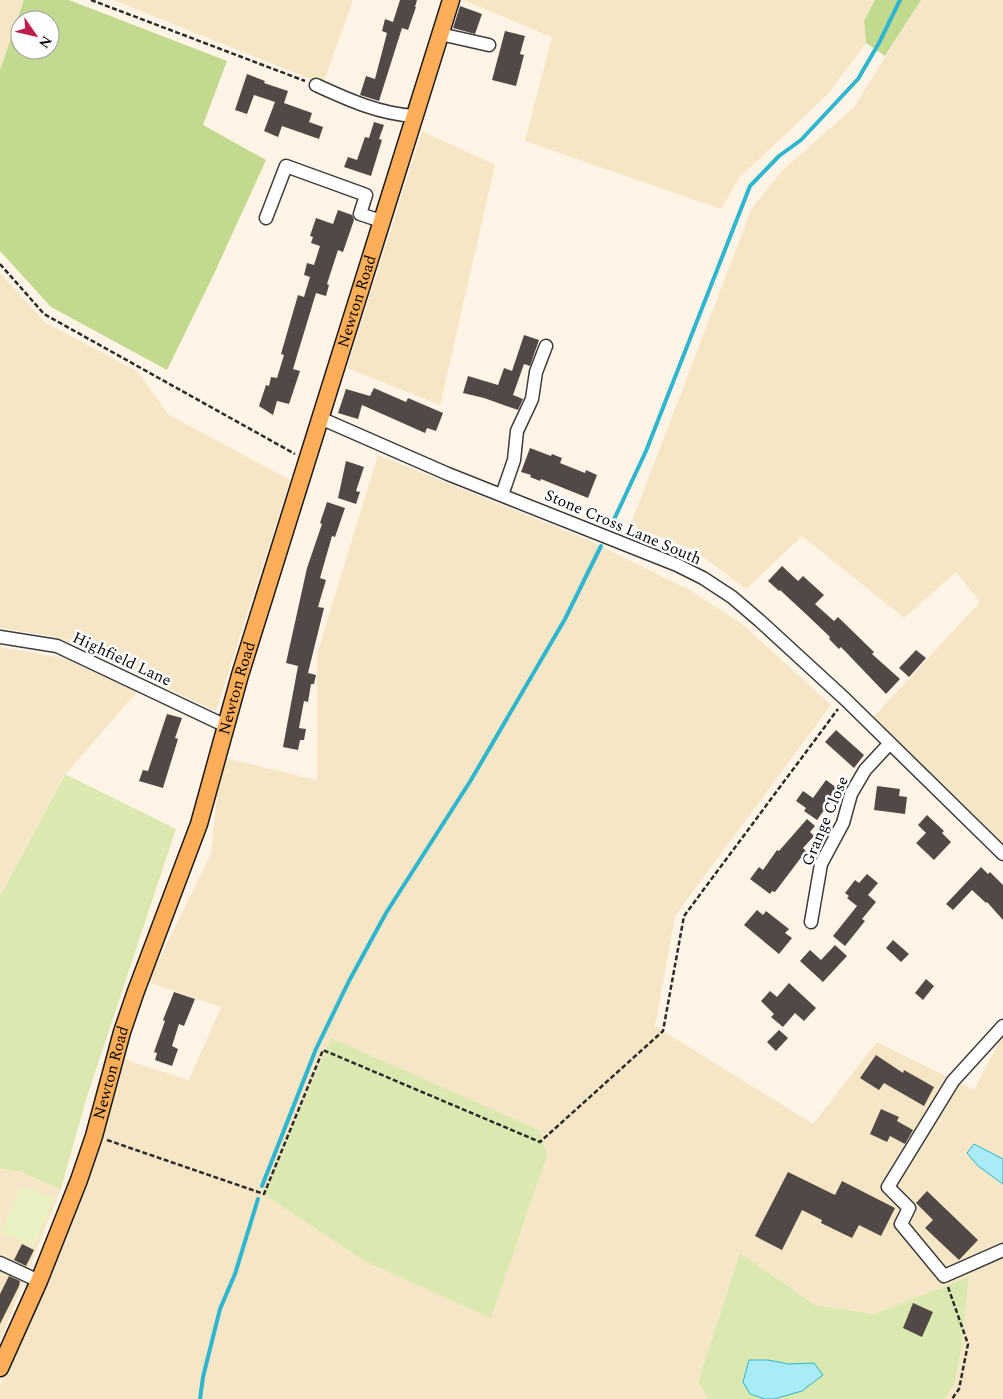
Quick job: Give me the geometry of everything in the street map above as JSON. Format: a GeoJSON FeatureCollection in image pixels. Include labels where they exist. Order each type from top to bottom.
{"type":"FeatureCollection","features":[{"type":"Feature","properties":{"kind":"main road","name":"Newton Road"},"geometry":{"type":"LineString","coordinates":[[0,1368],[62,1226],[94,1136],[125,1024],[199,824],[226,726],[320,418],[451,0]]}},
{"type":"Feature","properties":{"kind":"street"},"geometry":{"type":"LineString","coordinates":[[440,34],[489,45]]}},
{"type":"Feature","properties":{"kind":"street"},"geometry":{"type":"LineString","coordinates":[[316,85],[355,103],[384,112],[414,116]]}},
{"type":"Feature","properties":{"kind":"street"},"geometry":{"type":"LineString","coordinates":[[266,218],[286,166],[366,195],[360,214],[381,221]]}},
{"type":"Feature","properties":{"kind":"street"},"geometry":{"type":"LineString","coordinates":[[502,495],[514,460],[518,431],[532,399],[536,372],[546,346]]}},
{"type":"Feature","properties":{"kind":"street","name":"Stone Cross Lane South"},"geometry":{"type":"LineString","coordinates":[[320,418],[502,495],[677,565],[703,578],[732,597],[753,615],[890,743],[1003,854]]}},
{"type":"Feature","properties":{"kind":"street","name":"Highfield Lane"},"geometry":{"type":"LineString","coordinates":[[0,637],[58,646],[226,726]]}},
{"type":"Feature","properties":{"kind":"street","name":"Grange Close"},"geometry":{"type":"LineString","coordinates":[[811,922],[821,864],[843,823],[851,794],[865,770],[890,743]]}},
{"type":"Feature","properties":{"kind":"street"},"geometry":{"type":"LineString","coordinates":[[1003,1026],[954,1081],[888,1187],[909,1208],[901,1224],[944,1276],[1003,1250]]}},
{"type":"Feature","properties":{"kind":"street"},"geometry":{"type":"LineString","coordinates":[[0,1263],[39,1281]]}},
{"type":"Feature","properties":{"kind":"path"},"geometry":{"type":"LineString","coordinates":[[91,0],[316,85]]}},
{"type":"Feature","properties":{"kind":"path"},"geometry":{"type":"LineString","coordinates":[[0,264],[44,314],[307,461]]}},
{"type":"Feature","properties":{"kind":"path"},"geometry":{"type":"LineString","coordinates":[[94,1136],[264,1194],[323,1050],[540,1142],[663,1031],[684,916],[845,700]]}},
{"type":"Feature","properties":{"kind":"path"},"geometry":{"type":"LineString","coordinates":[[944,1276],[968,1344],[959,1389],[952,1399]]}},
{"type":"Feature","properties":{"kind":"shaded area"},"geometry":{"type":"Polygon","coordinates":[[[0,0],[24,0],[21,10],[10,10],[10,41],[0,70],[0,0]]]}},
{"type":"Feature","properties":{"kind":"shaded area"},"geometry":{"type":"Polygon","coordinates":[[[113,0],[353,0],[323,84],[113,0]]]}},
{"type":"Feature","properties":{"kind":"shaded area"},"geometry":{"type":"Polygon","coordinates":[[[463,0],[875,0],[864,21],[866,43],[828,94],[740,177],[721,209],[525,141],[552,37],[463,0]]]}},
{"type":"Feature","properties":{"kind":"shaded area"},"geometry":{"type":"Polygon","coordinates":[[[921,0],[1003,0],[1003,854],[866,725],[980,602],[956,572],[904,618],[802,536],[746,589],[694,550],[630,526],[752,208],[783,170],[854,107],[921,0]]]}},
{"type":"Feature","properties":{"kind":"shaded area"},"geometry":{"type":"Polygon","coordinates":[[[422,131],[495,165],[440,405],[347,368],[422,131]]]}},
{"type":"Feature","properties":{"kind":"shaded area"},"geometry":{"type":"Polygon","coordinates":[[[0,273],[46,323],[137,371],[169,415],[290,480],[216,711],[57,637],[0,628],[0,273]]]}},
{"type":"Feature","properties":{"kind":"shaded area"},"geometry":{"type":"Polygon","coordinates":[[[378,455],[586,539],[688,589],[742,624],[831,705],[675,916],[655,1026],[813,1124],[877,1042],[974,1090],[1003,1034],[1003,1399],[944,1399],[955,1383],[962,1345],[969,1278],[874,1314],[815,1305],[740,1253],[698,1382],[709,1399],[0,1399],[0,1385],[75,1209],[123,1059],[189,1080],[221,1007],[148,982],[211,854],[221,757],[317,780],[317,654],[378,455]]]}},
{"type":"Feature","properties":{"kind":"shaded area"},"geometry":{"type":"Polygon","coordinates":[[[0,647],[63,658],[137,692],[63,777],[0,897],[0,647]]]}},
{"type":"Feature","properties":{"kind":"shaded area"},"geometry":{"type":"Polygon","coordinates":[[[0,1168],[21,1172],[61,1189],[0,1341],[0,1168]]]}},
{"type":"Feature","properties":{"kind":"green space"},"geometry":{"type":"Polygon","coordinates":[[[24,0],[69,0],[227,61],[203,125],[266,160],[214,274],[167,370],[51,307],[0,251],[0,70],[10,41],[10,60],[60,60],[60,10],[21,10],[24,0]]]}},
{"type":"Feature","properties":{"kind":"green space"},"geometry":{"type":"Polygon","coordinates":[[[875,0],[921,0],[885,56],[866,43],[864,21],[875,0]]]}},
{"type":"Feature","properties":{"kind":"green space"},"geometry":{"type":"Polygon","coordinates":[[[65,774],[176,829],[86,1100],[61,1189],[21,1172],[0,1168],[0,897],[65,774]]]}},
{"type":"Feature","properties":{"kind":"green space"},"geometry":{"type":"Polygon","coordinates":[[[331,1038],[539,1130],[547,1155],[491,1318],[365,1261],[264,1194],[331,1038]]]}},
{"type":"Feature","properties":{"kind":"green space"},"geometry":{"type":"Polygon","coordinates":[[[21,1185],[54,1199],[34,1246],[1,1232],[21,1185]]]}},
{"type":"Feature","properties":{"kind":"green space"},"geometry":{"type":"Polygon","coordinates":[[[740,1253],[815,1305],[874,1314],[969,1277],[962,1345],[955,1383],[944,1399],[709,1399],[698,1382],[740,1253]]]}},
{"type":"Feature","properties":{"kind":"water"},"geometry":{"type":"Polygon","coordinates":[[[974,1144],[1003,1159],[1003,1184],[978,1166],[967,1153],[974,1144]]]}},
{"type":"Feature","properties":{"kind":"water"},"geometry":{"type":"Polygon","coordinates":[[[749,1360],[768,1360],[789,1364],[814,1363],[823,1375],[802,1391],[774,1399],[765,1399],[750,1394],[743,1382],[749,1360]]]}},
{"type":"Feature","properties":{"kind":"building"},"geometry":{"type":"Polygon","coordinates":[[[400,0],[417,0],[416,7],[408,30],[402,28],[379,101],[360,95],[366,76],[375,79],[387,33],[382,31],[385,19],[393,22],[400,0]]]}},
{"type":"Feature","properties":{"kind":"building"},"geometry":{"type":"Polygon","coordinates":[[[460,6],[482,14],[475,34],[453,28],[460,6]]]}},
{"type":"Feature","properties":{"kind":"building"},"geometry":{"type":"Polygon","coordinates":[[[505,31],[525,36],[520,54],[524,55],[516,86],[492,80],[505,31]]]}},
{"type":"Feature","properties":{"kind":"building"},"geometry":{"type":"Polygon","coordinates":[[[247,74],[265,81],[264,83],[288,91],[284,103],[312,113],[309,122],[323,127],[319,139],[282,126],[278,137],[264,131],[275,102],[254,95],[247,114],[235,110],[247,74]]]}},
{"type":"Feature","properties":{"kind":"building"},"geometry":{"type":"Polygon","coordinates":[[[374,122],[384,125],[379,139],[382,140],[371,176],[344,167],[348,157],[357,160],[365,137],[369,138],[374,122]]]}},
{"type":"Feature","properties":{"kind":"building"},"geometry":{"type":"Polygon","coordinates":[[[338,210],[352,215],[354,220],[343,252],[338,250],[327,284],[329,285],[326,296],[316,293],[293,369],[300,371],[289,404],[277,401],[273,415],[259,406],[266,385],[269,386],[271,377],[277,378],[284,355],[281,354],[298,295],[304,297],[310,277],[304,275],[307,263],[314,265],[320,246],[311,243],[313,237],[310,236],[316,218],[333,224],[338,210]]]}},
{"type":"Feature","properties":{"kind":"building"},"geometry":{"type":"Polygon","coordinates":[[[524,335],[539,340],[530,366],[524,364],[513,395],[523,399],[518,410],[463,393],[468,376],[498,385],[504,368],[512,371],[524,335]]]}},
{"type":"Feature","properties":{"kind":"building"},"geometry":{"type":"Polygon","coordinates":[[[374,388],[406,402],[408,398],[443,413],[436,431],[427,428],[425,433],[362,405],[358,419],[338,413],[346,389],[370,396],[374,388]]]}},
{"type":"Feature","properties":{"kind":"building"},"geometry":{"type":"Polygon","coordinates":[[[530,448],[562,458],[560,463],[585,473],[586,470],[597,475],[588,498],[541,479],[540,481],[530,477],[531,475],[521,472],[530,448]]]}},
{"type":"Feature","properties":{"kind":"building"},"geometry":{"type":"Polygon","coordinates":[[[346,461],[364,467],[356,491],[360,492],[356,504],[338,498],[346,461]]]}},
{"type":"Feature","properties":{"kind":"building"},"geometry":{"type":"Polygon","coordinates":[[[327,502],[345,508],[335,537],[332,536],[320,578],[326,580],[318,607],[324,608],[308,673],[316,675],[314,684],[311,684],[308,702],[304,701],[299,728],[306,729],[304,740],[300,740],[298,750],[283,747],[298,666],[286,663],[307,568],[322,524],[320,523],[327,502]]]}},
{"type":"Feature","properties":{"kind":"building"},"geometry":{"type":"Polygon","coordinates":[[[782,566],[798,581],[803,576],[824,595],[815,604],[834,621],[838,617],[874,652],[872,654],[900,679],[886,694],[841,647],[839,649],[829,639],[830,637],[768,581],[782,566]]]}},
{"type":"Feature","properties":{"kind":"building"},"geometry":{"type":"Polygon","coordinates":[[[916,650],[926,658],[909,677],[899,668],[916,650]]]}},
{"type":"Feature","properties":{"kind":"building"},"geometry":{"type":"Polygon","coordinates":[[[167,714],[182,718],[175,738],[178,739],[163,788],[139,781],[143,770],[148,771],[167,714]]]}},
{"type":"Feature","properties":{"kind":"building"},"geometry":{"type":"Polygon","coordinates":[[[836,730],[864,755],[854,768],[825,742],[836,730]]]}},
{"type":"Feature","properties":{"kind":"building"},"geometry":{"type":"Polygon","coordinates":[[[826,780],[837,788],[830,798],[832,799],[817,820],[804,811],[806,808],[796,801],[803,791],[813,798],[826,780]]]}},
{"type":"Feature","properties":{"kind":"building"},"geometry":{"type":"Polygon","coordinates":[[[877,786],[900,789],[899,796],[907,797],[905,814],[874,810],[877,786]]]}},
{"type":"Feature","properties":{"kind":"building"},"geometry":{"type":"Polygon","coordinates":[[[927,815],[944,831],[942,833],[951,842],[934,860],[916,843],[926,833],[918,825],[927,815]]]}},
{"type":"Feature","properties":{"kind":"building"},"geometry":{"type":"Polygon","coordinates":[[[807,819],[815,826],[810,832],[814,836],[803,848],[806,851],[775,892],[772,891],[770,894],[750,879],[759,867],[763,870],[777,850],[779,851],[807,819]]]}},
{"type":"Feature","properties":{"kind":"building"},"geometry":{"type":"Polygon","coordinates":[[[981,867],[988,874],[990,872],[1003,885],[1003,920],[987,902],[972,890],[953,910],[946,904],[981,867]]]}},
{"type":"Feature","properties":{"kind":"building"},"geometry":{"type":"Polygon","coordinates":[[[867,874],[878,883],[868,895],[876,902],[862,919],[865,921],[845,946],[833,936],[857,906],[847,898],[849,896],[845,893],[855,880],[859,883],[867,874]]]}},
{"type":"Feature","properties":{"kind":"building"},"geometry":{"type":"Polygon","coordinates":[[[757,910],[763,915],[766,911],[789,929],[785,933],[792,938],[779,954],[744,925],[757,910]]]}},
{"type":"Feature","properties":{"kind":"building"},"geometry":{"type":"Polygon","coordinates":[[[893,940],[909,954],[901,962],[886,948],[893,940]]]}},
{"type":"Feature","properties":{"kind":"building"},"geometry":{"type":"Polygon","coordinates":[[[835,945],[847,956],[823,982],[800,961],[810,950],[821,960],[835,945]]]}},
{"type":"Feature","properties":{"kind":"building"},"geometry":{"type":"Polygon","coordinates":[[[926,979],[934,986],[923,1000],[915,993],[926,979]]]}},
{"type":"Feature","properties":{"kind":"building"},"geometry":{"type":"Polygon","coordinates":[[[789,983],[816,1008],[804,1021],[795,1013],[783,1027],[771,1017],[774,1014],[761,1001],[770,991],[777,997],[789,983]]]}},
{"type":"Feature","properties":{"kind":"building"},"geometry":{"type":"Polygon","coordinates":[[[174,992],[195,999],[184,1026],[179,1024],[172,1046],[178,1049],[172,1066],[155,1060],[157,1053],[154,1052],[165,1021],[163,1020],[174,992]]]}},
{"type":"Feature","properties":{"kind":"building"},"geometry":{"type":"Polygon","coordinates":[[[779,1030],[788,1038],[776,1051],[767,1042],[779,1030]]]}},
{"type":"Feature","properties":{"kind":"building"},"geometry":{"type":"Polygon","coordinates":[[[876,1055],[903,1073],[904,1070],[934,1087],[924,1106],[884,1083],[879,1090],[860,1078],[876,1055]]]}},
{"type":"Feature","properties":{"kind":"building"},"geometry":{"type":"Polygon","coordinates":[[[881,1109],[899,1117],[897,1121],[913,1130],[905,1144],[890,1136],[887,1142],[870,1134],[881,1109]]]}},
{"type":"Feature","properties":{"kind":"building"},"geometry":{"type":"Polygon","coordinates":[[[788,1172],[835,1195],[842,1181],[895,1208],[881,1236],[859,1225],[852,1238],[821,1223],[822,1220],[802,1210],[782,1250],[755,1236],[788,1172]]]}},
{"type":"Feature","properties":{"kind":"building"},"geometry":{"type":"Polygon","coordinates":[[[927,1191],[978,1240],[959,1260],[925,1228],[933,1220],[916,1203],[927,1191]]]}},
{"type":"Feature","properties":{"kind":"building"},"geometry":{"type":"Polygon","coordinates":[[[22,1244],[34,1250],[26,1266],[14,1260],[22,1244]]]}},
{"type":"Feature","properties":{"kind":"building"},"geometry":{"type":"Polygon","coordinates":[[[9,1276],[20,1281],[0,1324],[0,1294],[9,1276]]]}},
{"type":"Feature","properties":{"kind":"building"},"geometry":{"type":"Polygon","coordinates":[[[913,1303],[933,1312],[922,1337],[903,1328],[913,1303]]]}},
{"type":"Feature","properties":{"kind":"waterway"},"geometry":{"type":"LineString","coordinates":[[611,526],[646,451],[750,186],[779,156],[801,140],[858,79],[879,43],[900,0]]}},
{"type":"Feature","properties":{"kind":"waterway"},"geometry":{"type":"LineString","coordinates":[[262,1186],[316,1049],[349,981],[386,913],[471,780],[565,619],[601,546]]}},
{"type":"Feature","properties":{"kind":"waterway"},"geometry":{"type":"LineString","coordinates":[[200,1399],[203,1377],[220,1309],[235,1274],[258,1199]]}}]}
